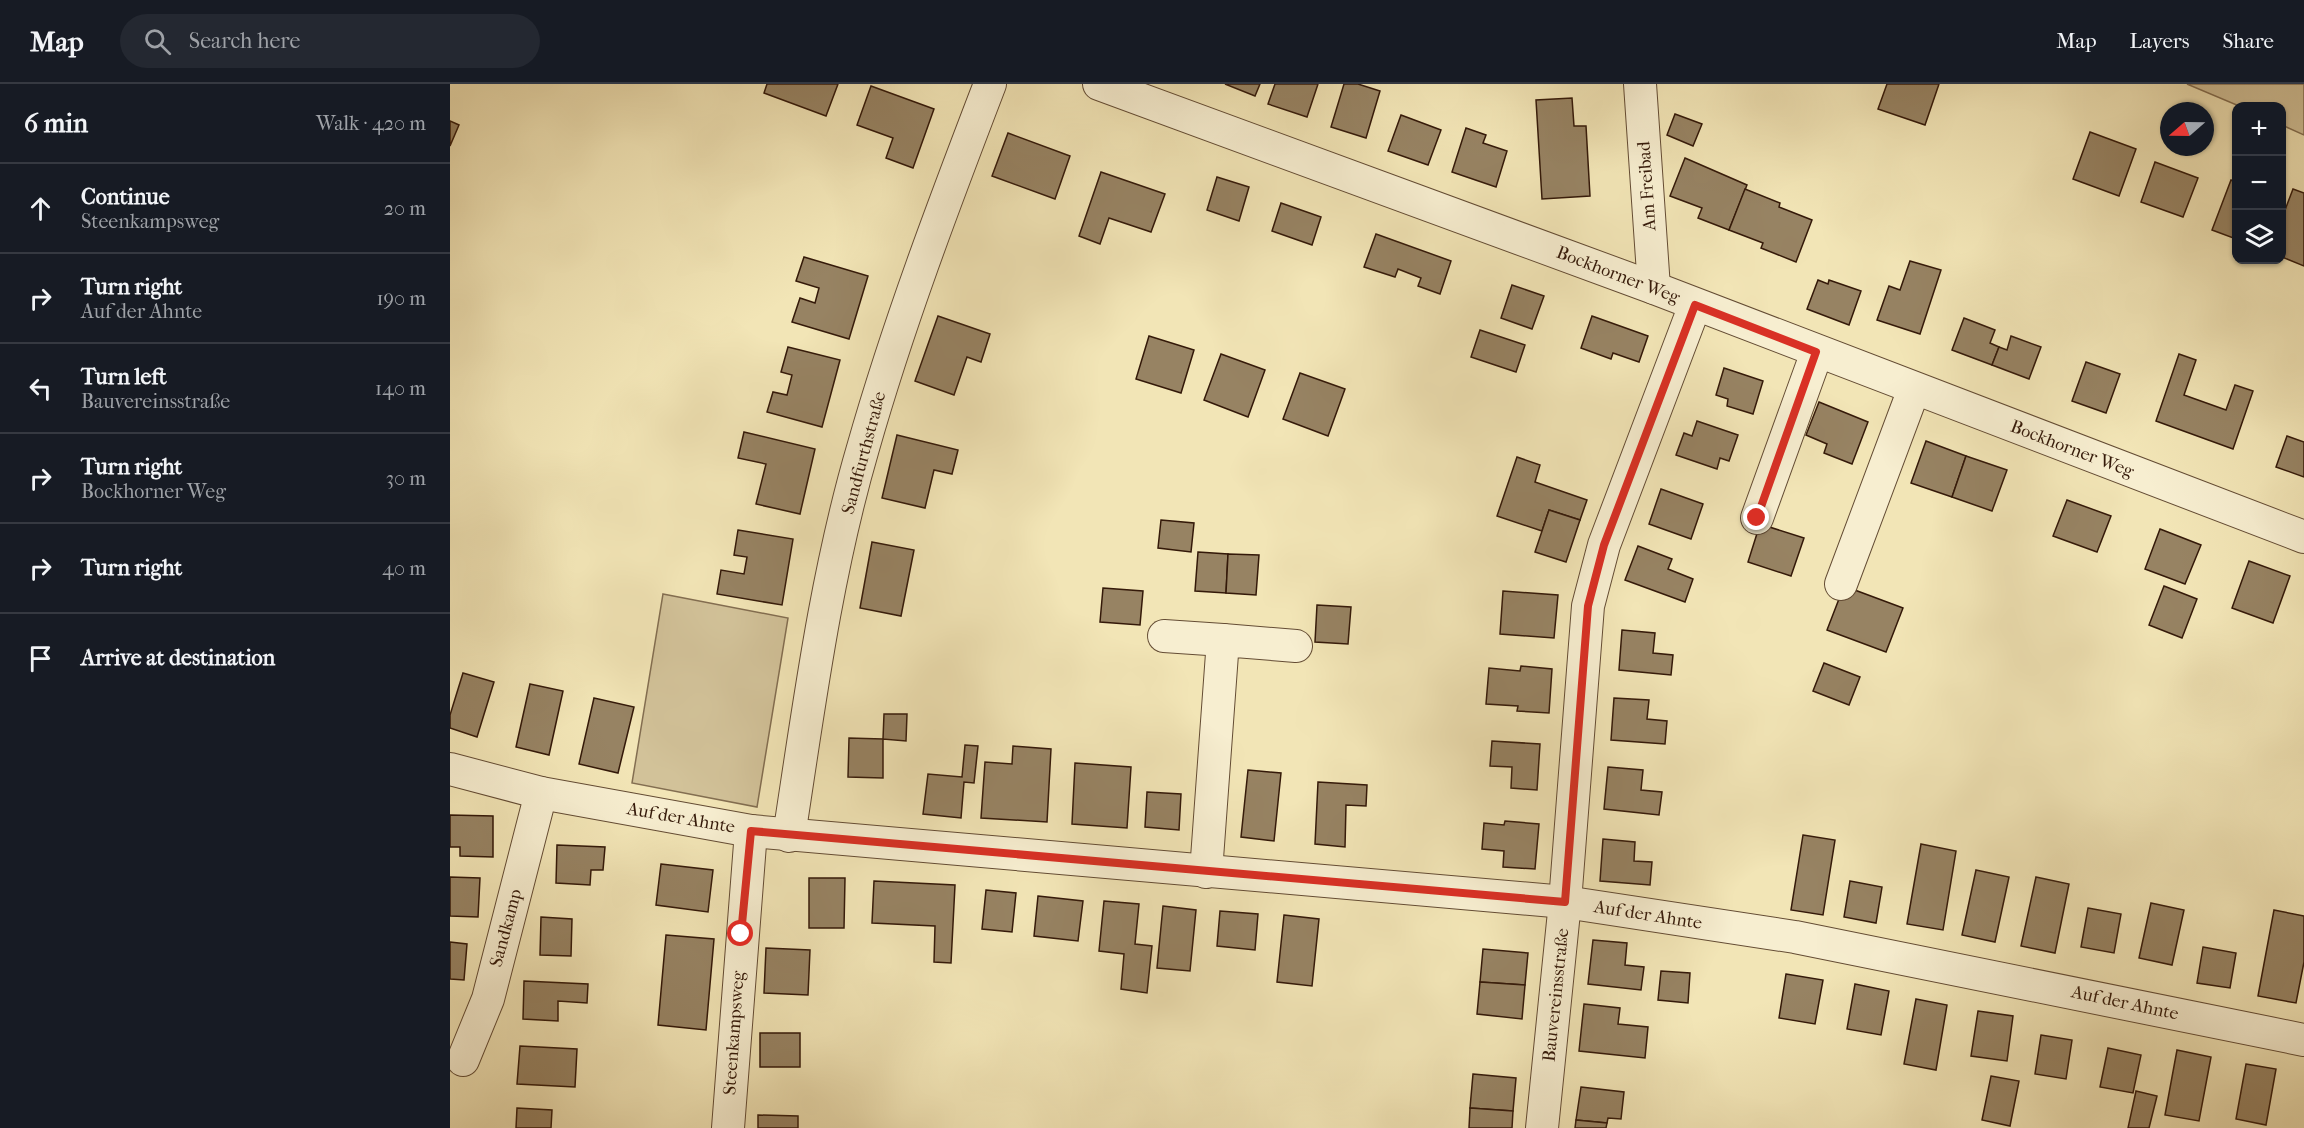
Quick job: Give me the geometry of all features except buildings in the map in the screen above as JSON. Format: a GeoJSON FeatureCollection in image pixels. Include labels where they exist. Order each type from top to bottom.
{"type":"FeatureCollection","features":[{"type":"Feature","properties":{"kind":"street","name":"Sandfurthstraße"},"geometry":{"type":"LineString","coordinates":[[789,836],[819,642],[862,450],[950,189],[990,84]]}},
{"type":"Feature","properties":{"kind":"street","name":"Bockhorner Weg"},"geometry":{"type":"LineString","coordinates":[[1099,84],[1654,288],[1816,352],[2304,537]]}},
{"type":"Feature","properties":{"kind":"street","name":"Am Freibad"},"geometry":{"type":"LineString","coordinates":[[1640,84],[1654,288]]}},
{"type":"Feature","properties":{"kind":"street","name":"Bauvereinsstraße"},"geometry":{"type":"LineString","coordinates":[[1542,1128],[1565,902],[1588,606],[1604,545],[1695,305]]}},
{"type":"Feature","properties":{"kind":"street"},"geometry":{"type":"LineString","coordinates":[[1757,518],[1816,352]]}},
{"type":"Feature","properties":{"kind":"street"},"geometry":{"type":"LineString","coordinates":[[1841,584],[1914,389]]}},
{"type":"Feature","properties":{"kind":"street"},"geometry":{"type":"LineString","coordinates":[[1164,636],[1296,646]]}},
{"type":"Feature","properties":{"kind":"street"},"geometry":{"type":"LineString","coordinates":[[1206,872],[1223,640]]}},
{"type":"Feature","properties":{"kind":"street","name":"Auf der Ahnte"},"geometry":{"type":"LineString","coordinates":[[450,769],[541,793],[789,836],[1565,902],[1796,937],[2304,1040]]}},
{"type":"Feature","properties":{"kind":"street","name":"Sandkamp"},"geometry":{"type":"LineString","coordinates":[[463,1060],[488,999],[541,793]]}},
{"type":"Feature","properties":{"kind":"street","name":"Steenkampsweg"},"geometry":{"type":"LineString","coordinates":[[728,1128],[751,831]]}},
{"type":"Feature","properties":{"kind":"shaded area"},"geometry":{"type":"Polygon","coordinates":[[[2187,84],[2304,84],[2304,135],[2286,127],[2286,102],[2232,103],[2187,84]]]}},
{"type":"Feature","properties":{"kind":"shaded area"},"geometry":{"type":"Polygon","coordinates":[[[663,594],[788,618],[757,807],[632,783],[663,594]]]}},
{"type":"Feature","properties":{"kind":"route"},"geometry":{"type":"LineString","coordinates":[[741,934],[751,831],[1565,902],[1588,606],[1604,545],[1695,305],[1816,352],[1757,518]]}}]}
